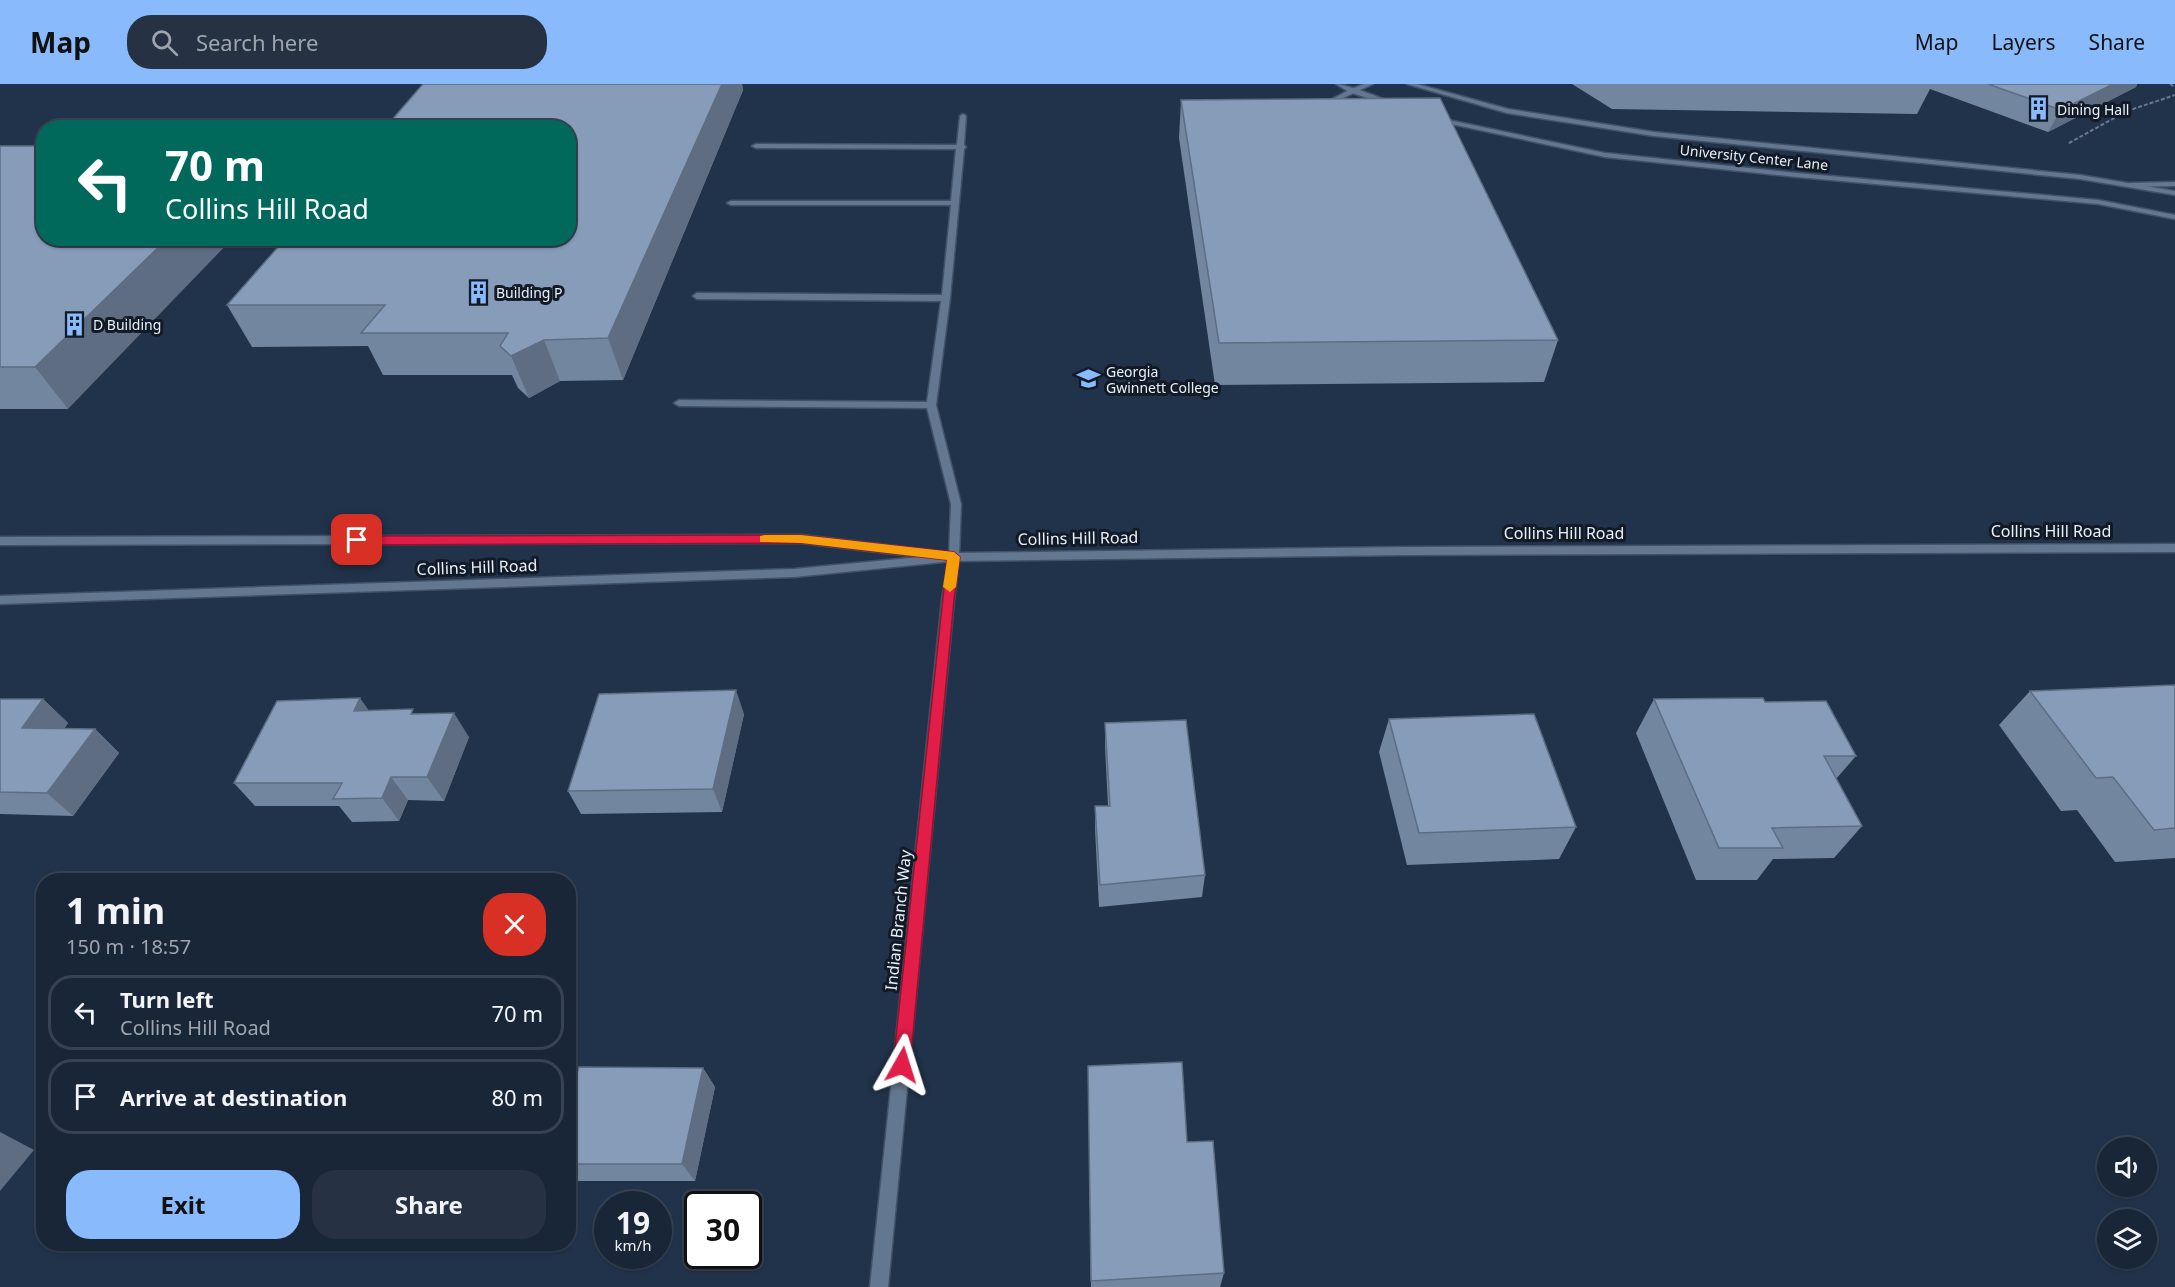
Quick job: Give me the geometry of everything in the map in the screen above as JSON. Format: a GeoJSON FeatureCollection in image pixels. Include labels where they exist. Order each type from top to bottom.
{"type":"FeatureCollection","features":[{"type":"Feature","properties":{"kind":"street"},"geometry":{"type":"LineString","coordinates":[[1339,84],[1351,91],[1396,106]]}},
{"type":"Feature","properties":{"kind":"street"},"geometry":{"type":"LineString","coordinates":[[1311,112],[1351,91],[1370,84]]}},
{"type":"Feature","properties":{"kind":"street","name":"University Center Lane"},"geometry":{"type":"LineString","coordinates":[[1410,84],[1507,111],[1653,134],[2080,177],[2175,193]]}},
{"type":"Feature","properties":{"kind":"street"},"geometry":{"type":"LineString","coordinates":[[679,403],[931,405],[946,298],[962,147],[963,116]]}},
{"type":"Feature","properties":{"kind":"street","name":"University Center Lane"},"geometry":{"type":"LineString","coordinates":[[1430,117],[1453,124],[1605,154],[1797,175],[2098,202],[2175,217]]}},
{"type":"Feature","properties":{"kind":"street"},"geometry":{"type":"LineString","coordinates":[[756,146],[962,147]]}},
{"type":"Feature","properties":{"kind":"street"},"geometry":{"type":"LineString","coordinates":[[2130,185],[2175,184]]}},
{"type":"Feature","properties":{"kind":"street"},"geometry":{"type":"LineString","coordinates":[[731,203],[955,203]]}},
{"type":"Feature","properties":{"kind":"street"},"geometry":{"type":"LineString","coordinates":[[698,296],[946,298]]}},
{"type":"Feature","properties":{"kind":"street","name":"Indian Branch Way"},"geometry":{"type":"LineString","coordinates":[[879,1287],[954,557],[956,504],[931,405]]}},
{"type":"Feature","properties":{"kind":"street","name":"Collins Hill Road"},"geometry":{"type":"LineString","coordinates":[[0,541],[801,539],[954,557]]}},
{"type":"Feature","properties":{"kind":"street","name":"Collins Hill Road"},"geometry":{"type":"LineString","coordinates":[[0,600],[794,573],[954,557],[1405,551],[2175,548]]}},
{"type":"Feature","properties":{"kind":"path"},"geometry":{"type":"LineString","coordinates":[[2170,84],[2175,87]]}},
{"type":"Feature","properties":{"kind":"path"},"geometry":{"type":"LineString","coordinates":[[2065,145],[2127,111],[2175,95]]}},
{"type":"Feature","properties":{"kind":"building","name":"Building P"},"geometry":{"type":"Polygon","coordinates":[[[423,84],[722,84],[608,338],[544,340],[511,356],[500,346],[508,333],[361,333],[385,305],[227,305],[279,246],[576,246],[576,120],[392,120],[423,84]]]}},
{"type":"Feature","properties":{"kind":"building"},"geometry":{"type":"Polygon","coordinates":[[[1988,84],[2113,84],[2061,110],[1988,84]]]}},
{"type":"Feature","properties":{"kind":"building"},"geometry":{"type":"Polygon","coordinates":[[[1440,98],[1558,340],[1219,343],[1181,100],[1440,98]]]}},
{"type":"Feature","properties":{"kind":"building"},"geometry":{"type":"Polygon","coordinates":[[[0,146],[36,146],[36,246],[160,246],[35,367],[0,367],[0,146]]]}},
{"type":"Feature","properties":{"kind":"building"},"geometry":{"type":"Polygon","coordinates":[[[2175,685],[2175,828],[2154,830],[2113,777],[2096,778],[2030,691],[2175,685]]]}},
{"type":"Feature","properties":{"kind":"building"},"geometry":{"type":"Polygon","coordinates":[[[736,690],[713,789],[568,791],[599,694],[736,690]]]}},
{"type":"Feature","properties":{"kind":"building"},"geometry":{"type":"Polygon","coordinates":[[[360,698],[354,711],[413,709],[411,714],[454,713],[427,777],[391,777],[382,798],[333,799],[342,783],[234,783],[277,701],[360,698]]]}},
{"type":"Feature","properties":{"kind":"building"},"geometry":{"type":"Polygon","coordinates":[[[1763,698],[1765,702],[1826,701],[1856,756],[1824,756],[1862,826],[1772,828],[1783,848],[1719,848],[1654,699],[1763,698]]]}},
{"type":"Feature","properties":{"kind":"building"},"geometry":{"type":"Polygon","coordinates":[[[0,699],[43,699],[22,728],[95,729],[47,793],[0,792],[0,699]]]}},
{"type":"Feature","properties":{"kind":"building"},"geometry":{"type":"Polygon","coordinates":[[[1534,714],[1576,827],[1419,833],[1389,719],[1534,714]]]}},
{"type":"Feature","properties":{"kind":"building"},"geometry":{"type":"Polygon","coordinates":[[[1186,720],[1205,875],[1100,885],[1095,806],[1110,806],[1105,723],[1186,720]]]}},
{"type":"Feature","properties":{"kind":"building"},"geometry":{"type":"Polygon","coordinates":[[[1182,1062],[1187,1142],[1213,1141],[1224,1273],[1091,1281],[1088,1066],[1182,1062]]]}},
{"type":"Feature","properties":{"kind":"building"},"geometry":{"type":"Polygon","coordinates":[[[579,1067],[703,1068],[682,1164],[576,1164],[576,1077],[579,1067]]]}},
{"type":"Feature","properties":{"kind":"slow traffic"},"geometry":{"type":"LineString","coordinates":[[765,539],[801,539],[954,557],[950,587]]}},
{"type":"Feature","properties":{"kind":"place","name":"Dining Hall"},"geometry":{"type":"Point","coordinates":[2039,109]}},
{"type":"Feature","properties":{"kind":"place","name":"Building P"},"geometry":{"type":"Point","coordinates":[478,292]}},
{"type":"Feature","properties":{"kind":"place","name":"D Building"},"geometry":{"type":"Point","coordinates":[75,324]}},
{"type":"Feature","properties":{"kind":"place","name":"Georgia Gwinnett College"},"geometry":{"type":"Point","coordinates":[1088,379]}},
{"type":"Feature","properties":{"kind":"route"},"geometry":{"type":"LineString","coordinates":[[357,540],[801,539],[954,557],[902,1065]]}}]}
